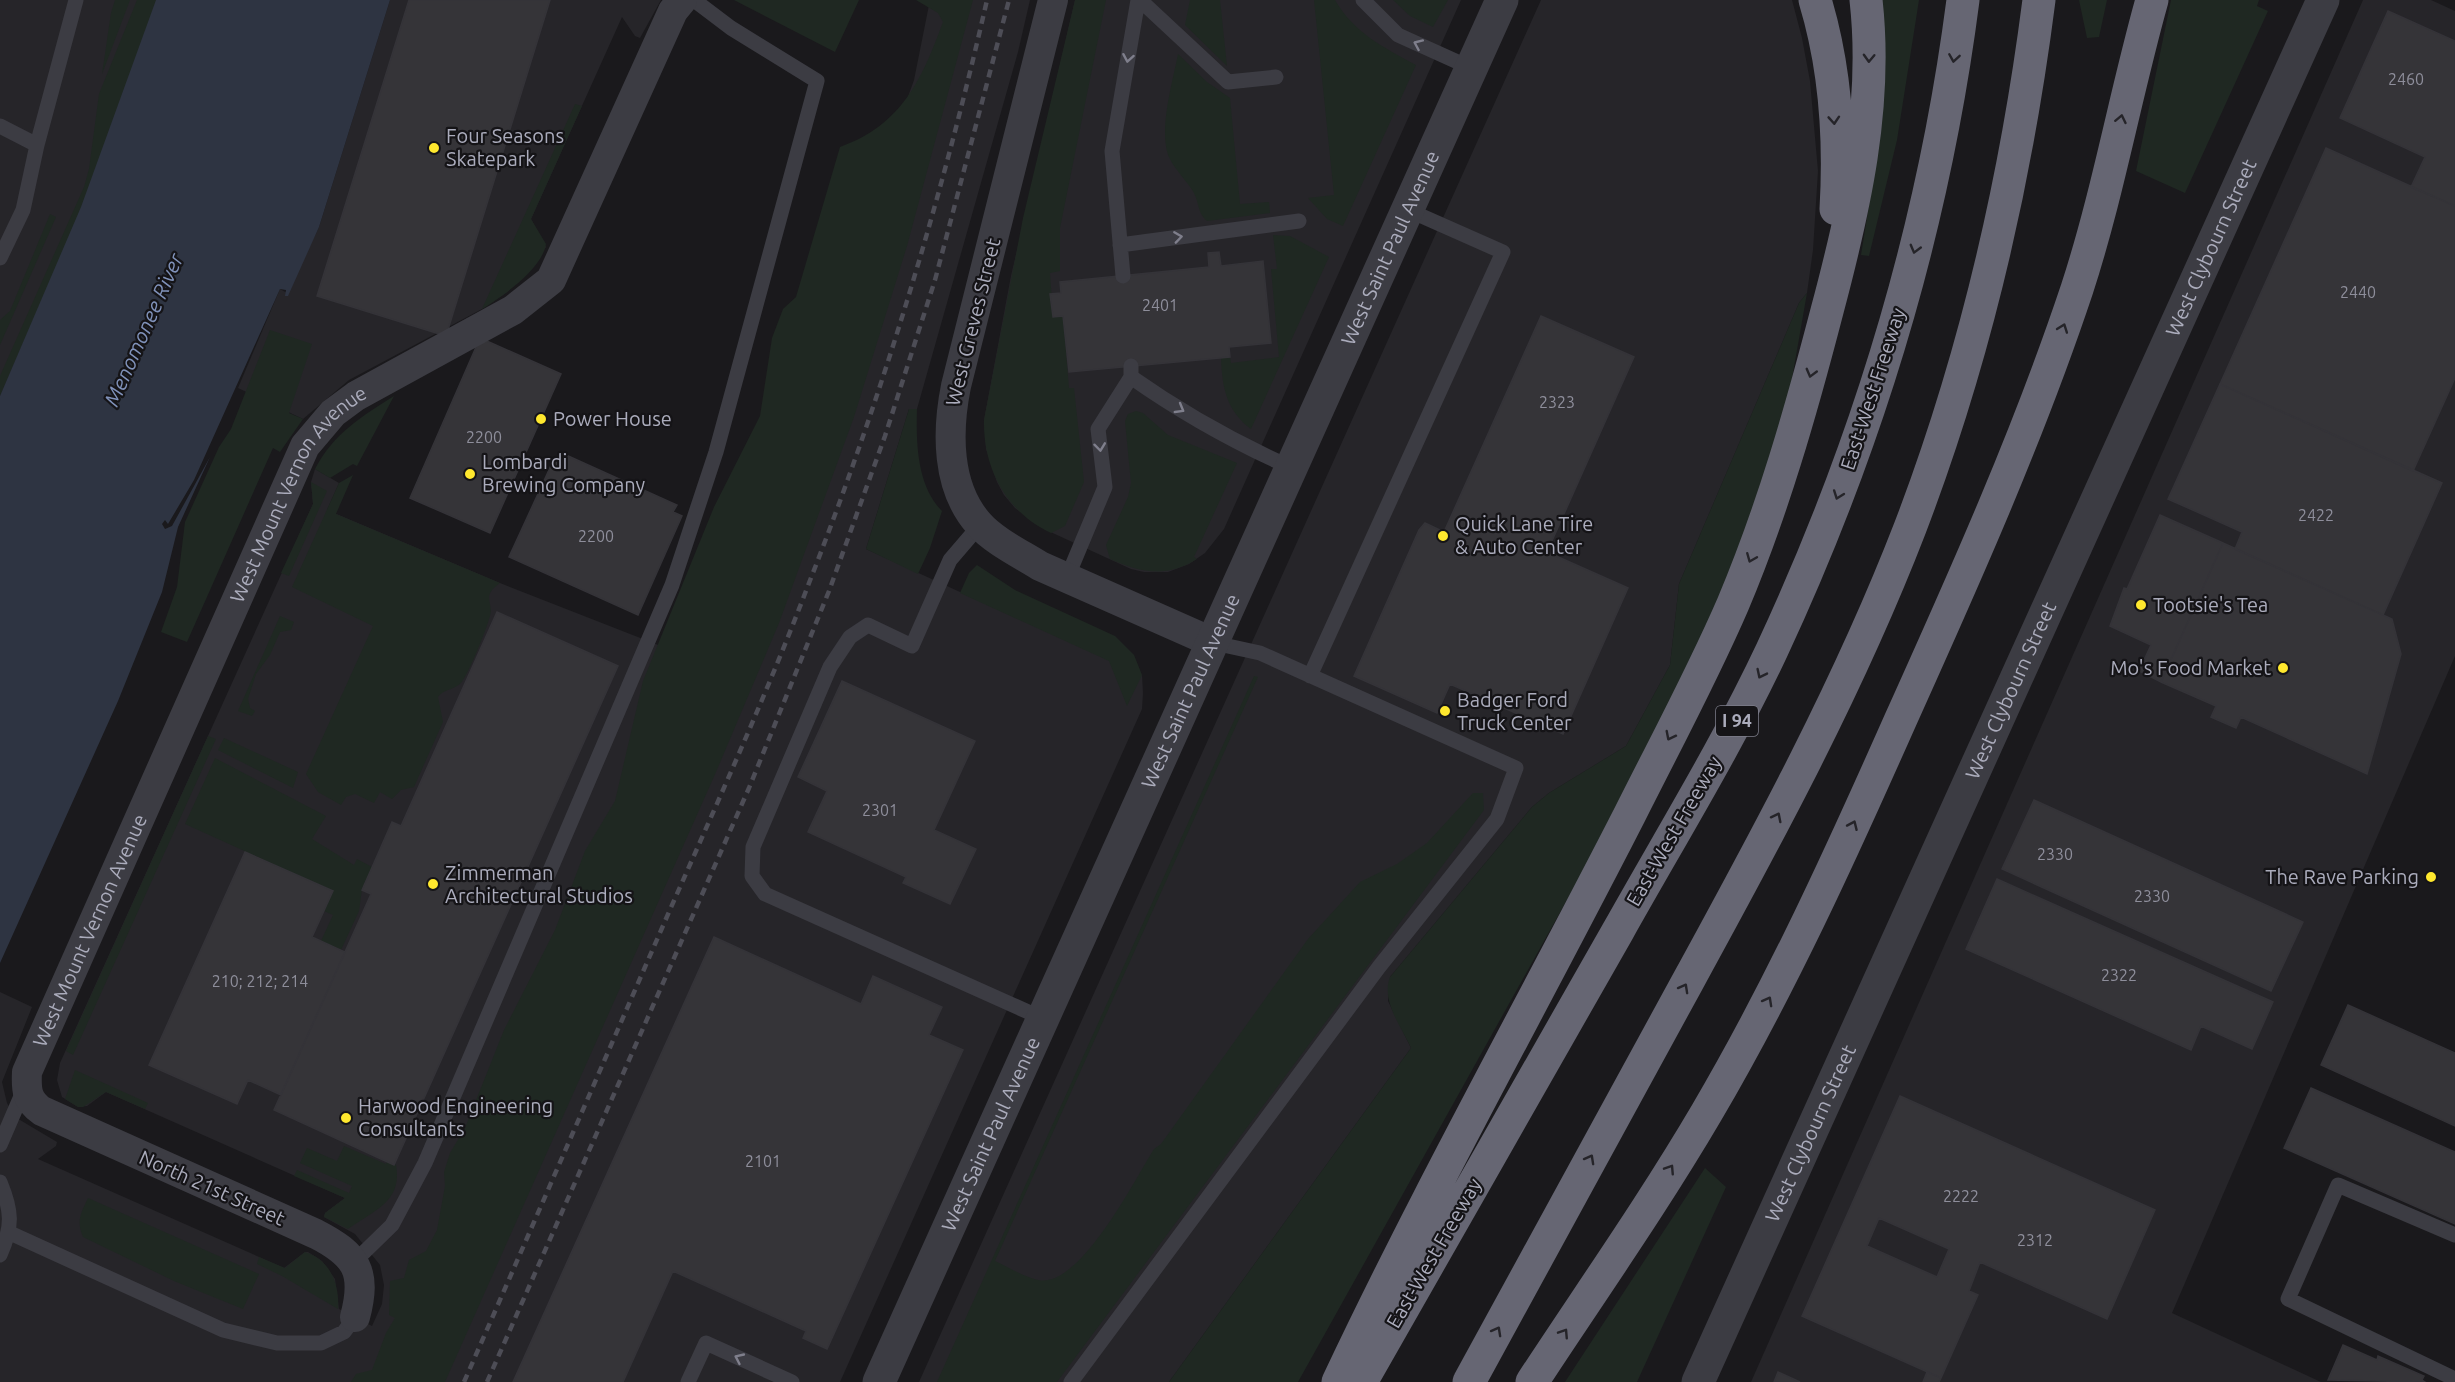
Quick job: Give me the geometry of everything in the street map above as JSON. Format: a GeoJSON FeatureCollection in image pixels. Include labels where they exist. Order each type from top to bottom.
{"type":"FeatureCollection","features":[{"type":"Feature","properties":{"kind":"highway"},"geometry":{"type":"LineString","coordinates":[[1815,0],[1832,87],[1836,144],[1837,195],[1833,258],[1823,326]]}},
{"type":"Feature","properties":{"kind":"highway"},"geometry":{"type":"LineString","coordinates":[[1338,1382],[1401,1250],[1698,680],[1732,605],[1793,438],[1823,326],[1860,165],[1867,106],[1869,47],[1866,0]]}},
{"type":"Feature","properties":{"kind":"highway","name":"East-West Freeway"},"geometry":{"type":"LineString","coordinates":[[1361,1382],[1743,709],[1796,596],[1831,514],[1891,341],[1921,230],[1939,143],[1963,0]]}},
{"type":"Feature","properties":{"kind":"highway"},"geometry":{"type":"LineString","coordinates":[[1469,1382],[1755,858],[1837,701],[1877,609],[1910,527],[1947,422],[1983,300],[2019,125],[2039,0]]}},
{"type":"Feature","properties":{"kind":"highway"},"geometry":{"type":"LineString","coordinates":[[2130,78],[2138,0]]}},
{"type":"Feature","properties":{"kind":"highway"},"geometry":{"type":"LineString","coordinates":[[1532,1382],[1707,1112],[1790,961],[1841,853],[1958,592],[2043,383],[2078,287],[2108,179],[2130,78],[2152,0]]}},
{"type":"Feature","properties":{"kind":"street","name":"West Mount Vernon Avenue"},"geometry":{"type":"LineString","coordinates":[[26,1084],[27,1072],[37,1049],[305,446],[333,413],[356,396],[513,310],[551,280],[673,11],[682,0]]}},
{"type":"Feature","properties":{"kind":"street","name":"West Greves Street"},"geometry":{"type":"LineString","coordinates":[[1053,0],[950,414],[951,459],[956,479],[962,498],[980,525],[1040,566],[1214,643]]}},
{"type":"Feature","properties":{"kind":"street","name":"West Saint Paul Avenue"},"geometry":{"type":"LineString","coordinates":[[879,1382],[1502,0]]}},
{"type":"Feature","properties":{"kind":"street","name":"West Clybourn Street"},"geometry":{"type":"LineString","coordinates":[[1698,1382],[2323,0]]}},
{"type":"Feature","properties":{"kind":"street","name":"North 21st Street"},"geometry":{"type":"LineString","coordinates":[[26,1084],[33,1105],[50,1116],[316,1234],[338,1247],[354,1262]]}},
{"type":"Feature","properties":{"kind":"street"},"geometry":{"type":"LineString","coordinates":[[354,1262],[360,1276],[362,1293],[356,1317]]}},
{"type":"Feature","properties":{"kind":"lane"},"geometry":{"type":"LineString","coordinates":[[0,258],[23,210],[37,145],[76,0]]}},
{"type":"Feature","properties":{"kind":"lane"},"geometry":{"type":"LineString","coordinates":[[354,1262],[392,1225],[425,1163],[672,585],[716,452],[817,81],[731,28],[694,0]]}},
{"type":"Feature","properties":{"kind":"lane"},"geometry":{"type":"LineString","coordinates":[[1139,0],[1228,82],[1276,77]]}},
{"type":"Feature","properties":{"kind":"lane"},"geometry":{"type":"LineString","coordinates":[[1123,276],[1112,151],[1139,0]]}},
{"type":"Feature","properties":{"kind":"lane"},"geometry":{"type":"LineString","coordinates":[[1363,0],[1398,35],[1471,68]]}},
{"type":"Feature","properties":{"kind":"lane"},"geometry":{"type":"LineString","coordinates":[[0,126],[37,145]]}},
{"type":"Feature","properties":{"kind":"lane"},"geometry":{"type":"LineString","coordinates":[[1310,676],[1503,252],[1408,210]]}},
{"type":"Feature","properties":{"kind":"lane"},"geometry":{"type":"LineString","coordinates":[[1120,245],[1299,221]]}},
{"type":"Feature","properties":{"kind":"lane"},"geometry":{"type":"LineString","coordinates":[[1067,578],[1106,487],[1098,429],[1131,372],[1165,400],[1246,448],[1292,468]]}},
{"type":"Feature","properties":{"kind":"lane"},"geometry":{"type":"LineString","coordinates":[[980,525],[950,560],[912,646],[868,625],[850,637],[830,667],[753,847],[753,876],[765,894],[1044,1019]]}},
{"type":"Feature","properties":{"kind":"lane"},"geometry":{"type":"LineString","coordinates":[[1071,1382],[1379,967],[1497,819],[1516,768],[1260,653],[1214,643]]}},
{"type":"Feature","properties":{"kind":"lane"},"geometry":{"type":"LineString","coordinates":[[0,1144],[26,1084]]}},
{"type":"Feature","properties":{"kind":"lane"},"geometry":{"type":"LineString","coordinates":[[0,1182],[9,1205],[10,1233],[0,1255]]}},
{"type":"Feature","properties":{"kind":"lane"},"geometry":{"type":"LineString","coordinates":[[2455,1235],[2338,1185],[2288,1299],[2455,1379]]}},
{"type":"Feature","properties":{"kind":"lane"},"geometry":{"type":"LineString","coordinates":[[10,1233],[223,1330],[277,1343],[321,1342],[344,1332],[356,1317]]}},
{"type":"Feature","properties":{"kind":"lane"},"geometry":{"type":"LineString","coordinates":[[688,1382],[706,1342],[792,1382]]}},
{"type":"Feature","properties":{"kind":"shaded area"},"geometry":{"type":"Polygon","coordinates":[[[0,0],[156,0],[81,207],[0,396],[0,0]]]}},
{"type":"Feature","properties":{"kind":"shaded area"},"geometry":{"type":"Polygon","coordinates":[[[115,0],[130,0],[102,74],[111,13],[115,0]]]}},
{"type":"Feature","properties":{"kind":"shaded area"},"geometry":{"type":"Polygon","coordinates":[[[137,0],[173,0],[0,396],[0,376],[84,187],[89,169],[99,94],[137,0]]]}},
{"type":"Feature","properties":{"kind":"shaded area"},"geometry":{"type":"Polygon","coordinates":[[[390,0],[661,0],[640,38],[635,36],[622,17],[531,219],[546,247],[527,273],[507,292],[482,309],[349,380],[303,419],[238,388],[280,289],[287,293],[319,227],[390,0]]]}},
{"type":"Feature","properties":{"kind":"shaded area"},"geometry":{"type":"Polygon","coordinates":[[[734,0],[859,0],[835,52],[734,0]]]}},
{"type":"Feature","properties":{"kind":"shaded area"},"geometry":{"type":"Polygon","coordinates":[[[916,0],[973,0],[907,246],[854,417],[779,623],[716,772],[445,1382],[351,1382],[356,1374],[372,1370],[386,1333],[395,1318],[389,1315],[390,1281],[404,1278],[409,1260],[426,1251],[437,1230],[445,1186],[444,1172],[450,1153],[465,1128],[504,1030],[555,930],[585,851],[615,801],[643,681],[714,507],[760,416],[772,338],[783,309],[796,297],[840,147],[861,138],[894,113],[918,81],[935,43],[943,22],[938,13],[916,0]]]}},
{"type":"Feature","properties":{"kind":"shaded area"},"geometry":{"type":"Polygon","coordinates":[[[930,0],[1030,0],[1018,52],[917,409],[909,409],[866,549],[1142,675],[1142,709],[840,1382],[0,1382],[0,992],[32,1007],[2,1082],[7,1103],[15,1117],[57,1142],[56,1146],[38,1159],[284,1268],[308,1252],[322,1261],[335,1279],[339,1309],[372,1326],[382,1304],[384,1285],[380,1265],[355,1234],[324,1217],[325,1213],[345,1198],[106,1092],[87,1106],[78,1107],[62,1097],[57,1080],[60,1063],[313,504],[311,482],[315,469],[339,483],[327,510],[500,583],[694,659],[764,497],[914,80],[930,0]]]}},
{"type":"Feature","properties":{"kind":"shaded area"},"geometry":{"type":"Polygon","coordinates":[[[1075,0],[1461,0],[1224,529],[1205,553],[1189,564],[1168,572],[1144,572],[1131,569],[1044,529],[1015,508],[1004,495],[986,449],[984,420],[1011,276],[1075,0]]]}},
{"type":"Feature","properties":{"kind":"shaded area"},"geometry":{"type":"Polygon","coordinates":[[[1075,0],[1106,0],[1060,228],[1060,271],[1050,273],[1053,317],[1063,316],[1069,388],[1074,388],[1084,482],[1065,526],[1051,533],[1021,513],[1000,487],[988,455],[984,420],[1023,218],[1075,0]]]}},
{"type":"Feature","properties":{"kind":"shaded area"},"geometry":{"type":"Polygon","coordinates":[[[1190,0],[1220,0],[1227,66],[1185,25],[1190,0]]]}},
{"type":"Feature","properties":{"kind":"shaded area"},"geometry":{"type":"Polygon","coordinates":[[[1314,0],[1335,0],[1360,30],[1416,65],[1343,226],[1327,219],[1308,198],[1334,195],[1314,0]]]}},
{"type":"Feature","properties":{"kind":"shaded area"},"geometry":{"type":"Polygon","coordinates":[[[1393,0],[1448,0],[1433,27],[1410,16],[1393,0]]]}},
{"type":"Feature","properties":{"kind":"shaded area"},"geometry":{"type":"Polygon","coordinates":[[[1541,0],[1792,0],[1802,38],[1810,81],[1818,171],[1813,250],[1807,293],[1799,303],[1679,584],[1670,665],[1626,746],[1549,793],[1532,807],[1390,977],[1388,1001],[1411,1048],[1169,1382],[919,1382],[1541,0]]]}},
{"type":"Feature","properties":{"kind":"shaded area"},"geometry":{"type":"Polygon","coordinates":[[[1881,0],[1919,0],[1897,140],[1869,256],[1861,255],[1880,136],[1881,0]]]}},
{"type":"Feature","properties":{"kind":"shaded area"},"geometry":{"type":"Polygon","coordinates":[[[2079,0],[2107,0],[2099,37],[2087,38],[2079,0]]]}},
{"type":"Feature","properties":{"kind":"shaded area"},"geometry":{"type":"Polygon","coordinates":[[[2171,0],[2259,0],[2257,6],[2268,11],[2185,193],[2136,171],[2171,0]]]}},
{"type":"Feature","properties":{"kind":"shaded area"},"geometry":{"type":"Polygon","coordinates":[[[2363,0],[2431,0],[2455,11],[2455,656],[2172,1313],[2321,1382],[1751,1382],[2363,0]]]}},
{"type":"Feature","properties":{"kind":"shaded area"},"geometry":{"type":"Polygon","coordinates":[[[1178,54],[1207,82],[1230,98],[1240,204],[1269,202],[1270,213],[1207,221],[1202,215],[1194,193],[1172,163],[1166,148],[1167,107],[1178,54]]]}},
{"type":"Feature","properties":{"kind":"shaded area"},"geometry":{"type":"Polygon","coordinates":[[[575,104],[582,106],[531,219],[546,244],[543,253],[530,272],[482,309],[575,104]]]}},
{"type":"Feature","properties":{"kind":"shaded area"},"geometry":{"type":"Polygon","coordinates":[[[50,214],[56,217],[0,345],[0,320],[10,311],[50,214]]]}},
{"type":"Feature","properties":{"kind":"shaded area"},"geometry":{"type":"Polygon","coordinates":[[[1273,235],[1290,236],[1329,257],[1251,429],[1236,414],[1227,397],[1221,357],[1230,357],[1231,363],[1279,357],[1271,269],[1277,269],[1273,235]]]}},
{"type":"Feature","properties":{"kind":"shaded area"},"geometry":{"type":"Polygon","coordinates":[[[1807,293],[1790,390],[1773,454],[1721,598],[1592,855],[1298,1382],[1169,1382],[1411,1048],[1390,1004],[1388,986],[1390,977],[1532,807],[1549,793],[1626,746],[1670,665],[1679,584],[1799,303],[1807,293]]]}},
{"type":"Feature","properties":{"kind":"shaded area"},"geometry":{"type":"Polygon","coordinates":[[[270,330],[312,344],[289,413],[303,419],[280,452],[273,448],[187,642],[161,632],[177,587],[185,522],[219,447],[231,429],[270,330]]]}},
{"type":"Feature","properties":{"kind":"shaded area"},"geometry":{"type":"Polygon","coordinates":[[[394,396],[357,466],[353,464],[330,478],[315,469],[339,436],[394,396]]]}},
{"type":"Feature","properties":{"kind":"shaded area"},"geometry":{"type":"Polygon","coordinates":[[[909,409],[917,409],[918,450],[923,477],[927,489],[942,511],[930,548],[918,574],[866,549],[909,409]]]}},
{"type":"Feature","properties":{"kind":"shaded area"},"geometry":{"type":"Polygon","coordinates":[[[1136,411],[1143,413],[1168,435],[1237,463],[1194,557],[1197,559],[1175,569],[1154,571],[1132,568],[1110,559],[1106,545],[1128,497],[1131,483],[1125,421],[1128,414],[1136,411]]]}},
{"type":"Feature","properties":{"kind":"shaded area"},"geometry":{"type":"Polygon","coordinates":[[[353,475],[336,514],[500,583],[490,593],[491,613],[464,678],[461,683],[438,697],[443,722],[414,787],[401,790],[392,799],[380,792],[374,803],[355,794],[346,797],[341,805],[318,792],[306,774],[373,626],[292,587],[339,483],[353,475]]]}},
{"type":"Feature","properties":{"kind":"shaded area"},"geometry":{"type":"Polygon","coordinates":[[[311,482],[327,491],[289,576],[281,573],[313,504],[311,482]]]}},
{"type":"Feature","properties":{"kind":"shaded area"},"geometry":{"type":"Polygon","coordinates":[[[977,565],[1015,590],[1115,636],[1134,655],[1142,675],[1127,706],[1109,661],[960,593],[969,573],[977,565]]]}},
{"type":"Feature","properties":{"kind":"shaded area"},"geometry":{"type":"Polygon","coordinates":[[[280,616],[294,622],[291,630],[280,632],[270,655],[256,674],[248,699],[250,708],[255,711],[252,716],[238,711],[280,616]]]}},
{"type":"Feature","properties":{"kind":"shaded area"},"geometry":{"type":"Polygon","coordinates":[[[1254,676],[1258,677],[995,1261],[1038,1280],[1054,1278],[1071,1268],[1105,1229],[1154,1149],[1161,1144],[1308,939],[1360,882],[1397,864],[1427,843],[1473,793],[1483,793],[1484,810],[1057,1382],[937,1382],[1254,676]]]}},
{"type":"Feature","properties":{"kind":"shaded area"},"geometry":{"type":"Polygon","coordinates":[[[208,736],[216,739],[73,1055],[66,1051],[208,736]]]}},
{"type":"Feature","properties":{"kind":"shaded area"},"geometry":{"type":"Polygon","coordinates":[[[224,738],[298,772],[293,788],[218,750],[224,738]]]}},
{"type":"Feature","properties":{"kind":"shaded area"},"geometry":{"type":"Polygon","coordinates":[[[215,758],[326,816],[312,839],[354,865],[357,859],[372,867],[362,889],[359,911],[341,950],[321,941],[333,915],[324,911],[332,891],[185,824],[215,758]]]}},
{"type":"Feature","properties":{"kind":"shaded area"},"geometry":{"type":"Polygon","coordinates":[[[75,1070],[148,1103],[145,1109],[106,1092],[83,1107],[78,1107],[65,1099],[75,1070]]]}},
{"type":"Feature","properties":{"kind":"shaded area"},"geometry":{"type":"Polygon","coordinates":[[[344,1146],[386,1164],[387,1161],[396,1165],[397,1178],[395,1188],[384,1204],[348,1229],[324,1217],[325,1213],[345,1198],[294,1176],[297,1170],[349,1193],[352,1186],[300,1163],[307,1148],[337,1161],[344,1146]]]}},
{"type":"Feature","properties":{"kind":"shaded area"},"geometry":{"type":"Polygon","coordinates":[[[1705,1168],[1726,1187],[1637,1382],[1565,1382],[1705,1168]]]}},
{"type":"Feature","properties":{"kind":"shaded area"},"geometry":{"type":"Polygon","coordinates":[[[88,1198],[259,1274],[243,1309],[174,1281],[83,1237],[81,1213],[88,1198]]]}},
{"type":"Feature","properties":{"kind":"shaded area"},"geometry":{"type":"Polygon","coordinates":[[[305,1252],[321,1260],[332,1274],[337,1291],[338,1309],[257,1264],[259,1257],[285,1268],[305,1252]]]}},
{"type":"Feature","properties":{"kind":"water","name":"Menomonee River"},"geometry":{"type":"Polygon","coordinates":[[[156,0],[390,0],[319,227],[288,296],[285,296],[286,290],[280,289],[194,480],[168,524],[165,520],[162,524],[165,529],[172,526],[210,457],[178,527],[162,592],[118,701],[0,963],[0,396],[81,207],[156,0]]]}},
{"type":"Feature","properties":{"kind":"building","name":"Four Seasons Skatepark"},"geometry":{"type":"Polygon","coordinates":[[[409,0],[550,0],[446,336],[317,296],[409,0]]]}},
{"type":"Feature","properties":{"kind":"building"},"geometry":{"type":"Polygon","coordinates":[[[2388,11],[2455,41],[2455,206],[2411,187],[2425,157],[2340,118],[2388,11]]]}},
{"type":"Feature","properties":{"kind":"building"},"geometry":{"type":"Polygon","coordinates":[[[2326,148],[2455,206],[2455,378],[2413,471],[2220,384],[2326,148]]]}},
{"type":"Feature","properties":{"kind":"building"},"geometry":{"type":"Polygon","coordinates":[[[1219,252],[1221,266],[1263,261],[1271,343],[1229,347],[1230,357],[1069,372],[1063,316],[1053,317],[1050,294],[1061,293],[1060,282],[1209,267],[1208,253],[1219,252]]]}},
{"type":"Feature","properties":{"kind":"building"},"geometry":{"type":"Polygon","coordinates":[[[1541,316],[1634,357],[1547,552],[1628,588],[1563,734],[1450,684],[1437,713],[1354,676],[1419,530],[1425,523],[1444,532],[1541,316]]]}},
{"type":"Feature","properties":{"kind":"building"},"geometry":{"type":"Polygon","coordinates":[[[480,338],[561,374],[490,533],[410,498],[480,338]]]}},
{"type":"Feature","properties":{"kind":"building"},"geometry":{"type":"Polygon","coordinates":[[[2220,384],[2442,483],[2383,615],[2235,549],[2242,532],[2168,499],[2220,384]]]}},
{"type":"Feature","properties":{"kind":"building"},"geometry":{"type":"Polygon","coordinates":[[[566,455],[677,505],[673,512],[682,516],[638,615],[509,557],[554,459],[563,463],[566,455]]]}},
{"type":"Feature","properties":{"kind":"building"},"geometry":{"type":"Polygon","coordinates":[[[2160,515],[2223,543],[2161,682],[2139,671],[2151,645],[2110,626],[2124,588],[2127,589],[2160,515]]]}},
{"type":"Feature","properties":{"kind":"building","name":"Mo's Food Market"},"geometry":{"type":"Polygon","coordinates":[[[2223,543],[2392,619],[2401,654],[2367,774],[2241,717],[2236,728],[2211,717],[2216,706],[2161,682],[2223,543]]]}},
{"type":"Feature","properties":{"kind":"building"},"geometry":{"type":"Polygon","coordinates":[[[497,612],[618,666],[394,1165],[274,1110],[371,894],[362,890],[392,822],[401,826],[497,612]]]}},
{"type":"Feature","properties":{"kind":"building"},"geometry":{"type":"Polygon","coordinates":[[[842,681],[975,741],[934,830],[976,849],[950,904],[903,883],[906,877],[808,832],[827,791],[798,777],[842,681]]]}},
{"type":"Feature","properties":{"kind":"building"},"geometry":{"type":"Polygon","coordinates":[[[2034,800],[2303,922],[2271,991],[2002,869],[2034,800]]]}},
{"type":"Feature","properties":{"kind":"building"},"geometry":{"type":"Polygon","coordinates":[[[245,852],[333,891],[312,937],[345,952],[281,1095],[248,1080],[237,1104],[149,1065],[245,852]]]}},
{"type":"Feature","properties":{"kind":"building"},"geometry":{"type":"Polygon","coordinates":[[[1997,879],[2273,1002],[2252,1049],[2201,1026],[2191,1050],[1966,949],[1997,879]]]}},
{"type":"Feature","properties":{"kind":"building"},"geometry":{"type":"Polygon","coordinates":[[[714,937],[861,1004],[873,976],[942,1007],[929,1035],[963,1050],[827,1349],[803,1338],[806,1331],[673,1271],[623,1382],[513,1382],[714,937]]]}},
{"type":"Feature","properties":{"kind":"building"},"geometry":{"type":"Polygon","coordinates":[[[2348,1005],[2455,1053],[2455,1126],[2321,1065],[2348,1005]]]}},
{"type":"Feature","properties":{"kind":"building"},"geometry":{"type":"Polygon","coordinates":[[[2311,1088],[2455,1152],[2455,1224],[2284,1148],[2311,1088]]]}},
{"type":"Feature","properties":{"kind":"building"},"geometry":{"type":"Polygon","coordinates":[[[1900,1096],[2155,1210],[2107,1319],[1980,1262],[1969,1291],[1978,1295],[1941,1378],[1802,1316],[1900,1096]],[[1879,1218],[1867,1246],[1937,1277],[1949,1249],[1879,1218]]]}},
{"type":"Feature","properties":{"kind":"building"},"geometry":{"type":"Polygon","coordinates":[[[2343,1345],[2377,1360],[2378,1356],[2424,1376],[2422,1380],[2425,1382],[2328,1380],[2343,1345]]]}},
{"type":"Feature","properties":{"kind":"building"},"geometry":{"type":"Polygon","coordinates":[[[1778,1372],[1800,1382],[1774,1382],[1778,1372]]]}},
{"type":"Feature","properties":{"kind":"building"},"geometry":{"type":"Polygon","coordinates":[[[1927,1372],[1941,1378],[1939,1382],[1923,1382],[1927,1372]]]}},
{"type":"Feature","properties":{"kind":"railway"},"geometry":{"type":"LineString","coordinates":[[464,1382],[759,707],[836,512],[909,295],[951,148],[987,0]]}},
{"type":"Feature","properties":{"kind":"railway"},"geometry":{"type":"LineString","coordinates":[[487,1382],[749,788],[829,591],[885,436],[935,280],[1009,0]]}},
{"type":"Feature","properties":{"kind":"place","name":"Four Seasons Skatepark"},"geometry":{"type":"Point","coordinates":[434,148]}},
{"type":"Feature","properties":{"kind":"place","name":"Power House"},"geometry":{"type":"Point","coordinates":[541,419]}},
{"type":"Feature","properties":{"kind":"place","name":"Lombardi Brewing Company"},"geometry":{"type":"Point","coordinates":[470,474]}},
{"type":"Feature","properties":{"kind":"place","name":"Quick Lane Tire & Auto Center"},"geometry":{"type":"Point","coordinates":[1443,536]}},
{"type":"Feature","properties":{"kind":"place","name":"Tootsie's Tea"},"geometry":{"type":"Point","coordinates":[2141,605]}},
{"type":"Feature","properties":{"kind":"place","name":"Mo's Food Market"},"geometry":{"type":"Point","coordinates":[2283,668]}},
{"type":"Feature","properties":{"kind":"place","name":"Badger Ford Truck Center"},"geometry":{"type":"Point","coordinates":[1445,711]}},
{"type":"Feature","properties":{"kind":"place","name":"The Rave Parking"},"geometry":{"type":"Point","coordinates":[2431,877]}},
{"type":"Feature","properties":{"kind":"place","name":"Zimmerman Architectural Studios"},"geometry":{"type":"Point","coordinates":[433,884]}},
{"type":"Feature","properties":{"kind":"place","name":"Harwood Engineering Consultants"},"geometry":{"type":"Point","coordinates":[346,1118]}}]}
